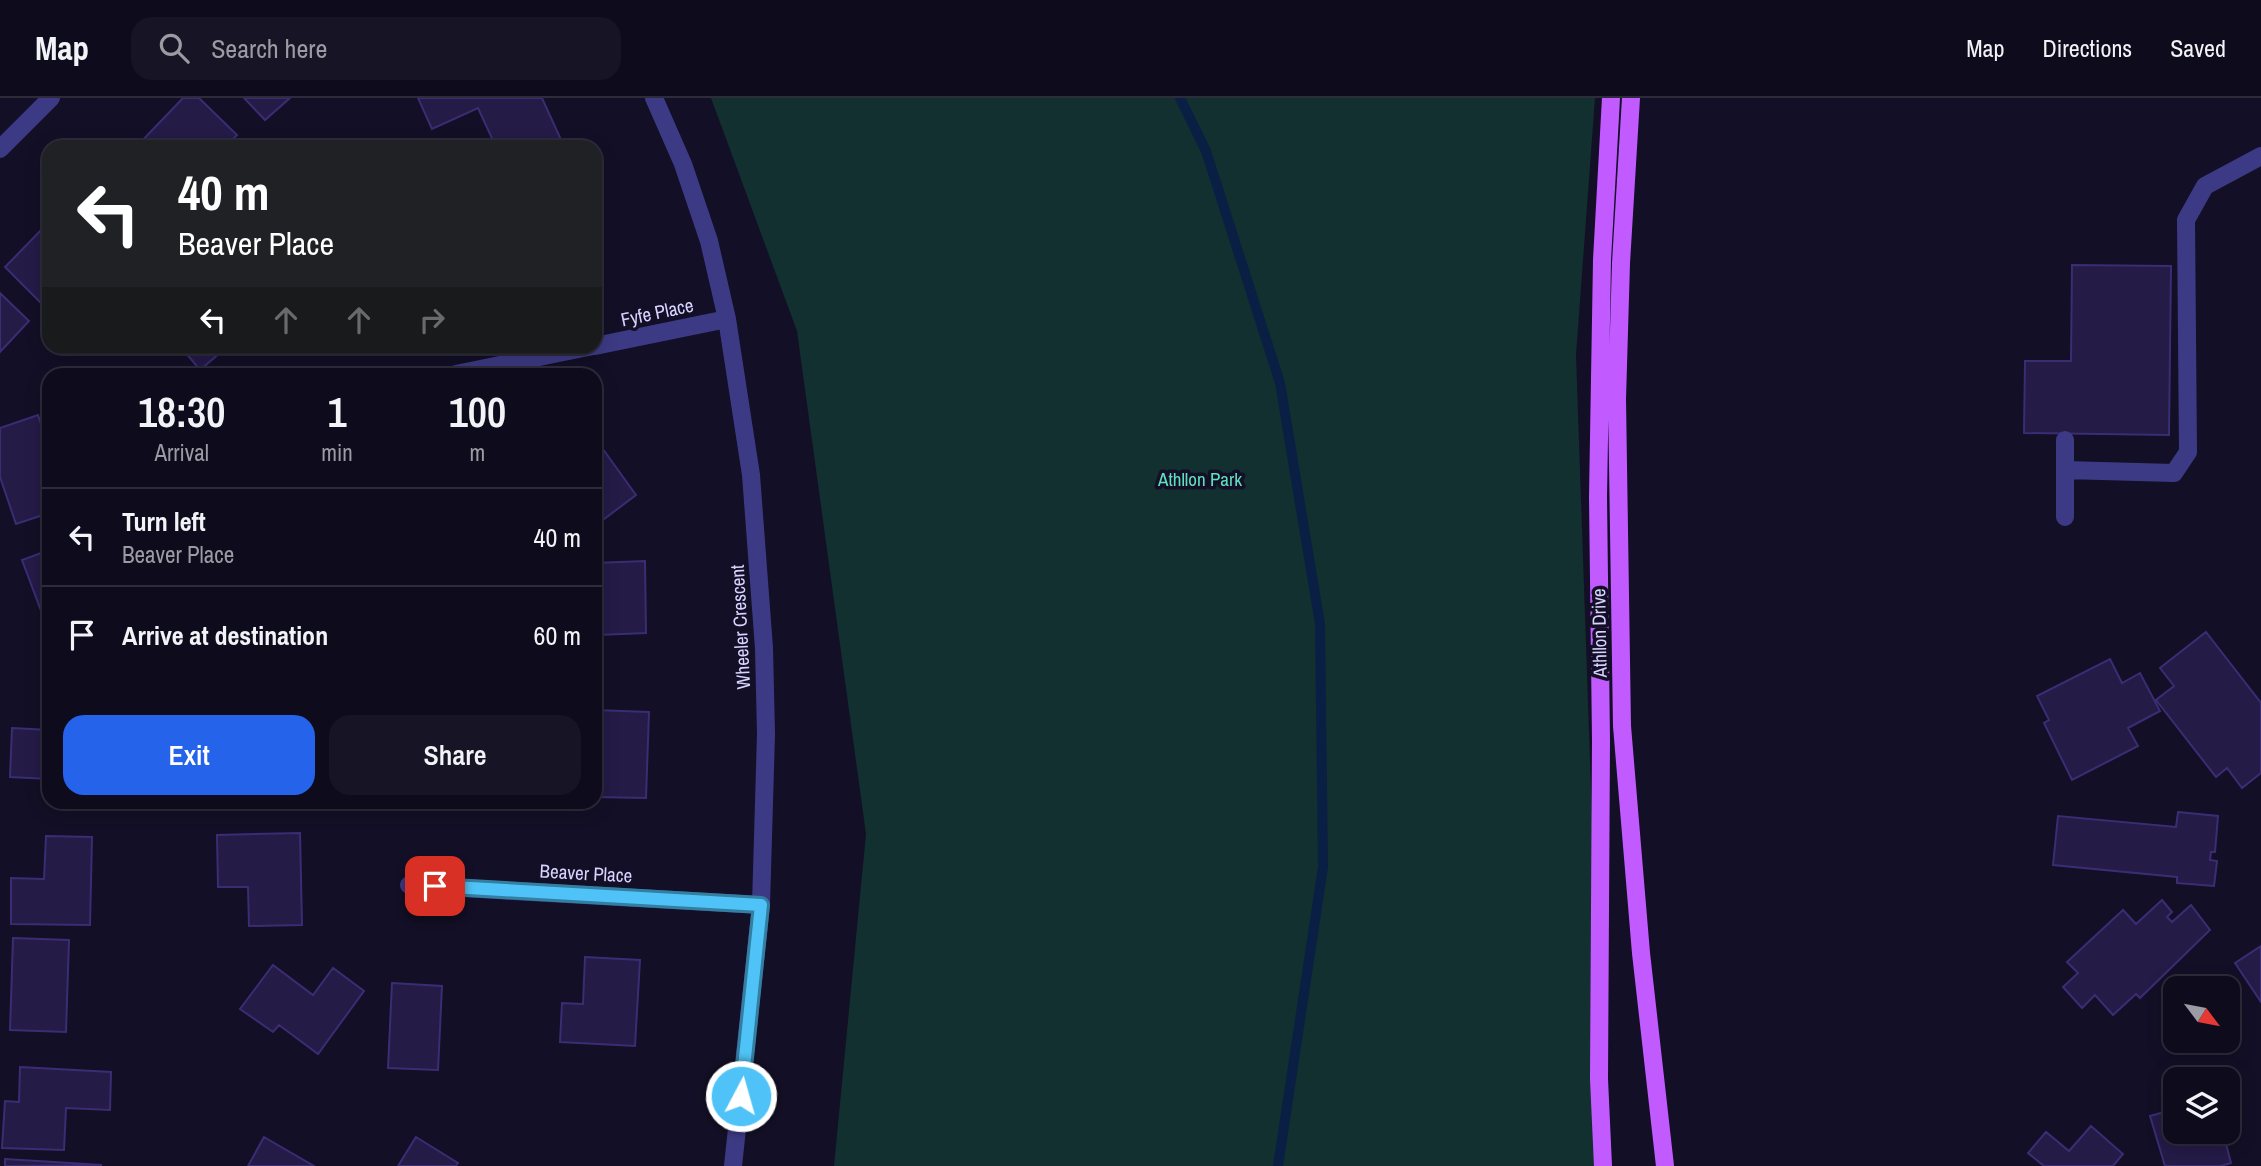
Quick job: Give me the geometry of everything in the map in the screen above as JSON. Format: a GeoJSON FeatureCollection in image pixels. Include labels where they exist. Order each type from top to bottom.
{"type":"FeatureCollection","features":[{"type":"Feature","properties":{"kind":"main road","name":"Athllon Drive"},"geometry":{"type":"LineString","coordinates":[[1603,1166],[1599,1079],[1601,740],[1598,497],[1602,260],[1611,98]]}},
{"type":"Feature","properties":{"kind":"main road","name":"Athllon Drive"},"geometry":{"type":"LineString","coordinates":[[1631,98],[1621,263],[1618,399],[1622,726],[1641,953],[1665,1166]]}},
{"type":"Feature","properties":{"kind":"street"},"geometry":{"type":"LineString","coordinates":[[0,149],[51,98]]}},
{"type":"Feature","properties":{"kind":"street","name":"Wheeler Crescent"},"geometry":{"type":"LineString","coordinates":[[654,98],[682,164],[709,241],[727,319],[751,475],[764,648],[766,734],[761,905],[733,1166]]}},
{"type":"Feature","properties":{"kind":"street"},"geometry":{"type":"LineString","coordinates":[[2065,470],[2174,474],[2188,452],[2186,220],[2205,186],[2261,156]]}},
{"type":"Feature","properties":{"kind":"street","name":"Fyfe Place"},"geometry":{"type":"LineString","coordinates":[[602,344],[727,319]]}},
{"type":"Feature","properties":{"kind":"street","name":"Fyfe Place"},"geometry":{"type":"LineString","coordinates":[[486,368],[555,354]]}},
{"type":"Feature","properties":{"kind":"street"},"geometry":{"type":"LineString","coordinates":[[2065,440],[2065,517]]}},
{"type":"Feature","properties":{"kind":"street","name":"Beaver Place"},"geometry":{"type":"LineString","coordinates":[[409,885],[761,905]]}},
{"type":"Feature","properties":{"kind":"green space","name":"Athllon Park"},"geometry":{"type":"Polygon","coordinates":[[[711,98],[1595,98],[1576,355],[1604,1166],[834,1166],[866,834],[797,331],[711,98]]]}},
{"type":"Feature","properties":{"kind":"building"},"geometry":{"type":"Polygon","coordinates":[[[183,98],[199,98],[237,135],[232,140],[143,140],[183,98]]]}},
{"type":"Feature","properties":{"kind":"building"},"geometry":{"type":"Polygon","coordinates":[[[244,98],[290,98],[265,120],[244,98]]]}},
{"type":"Feature","properties":{"kind":"building"},"geometry":{"type":"Polygon","coordinates":[[[418,98],[542,98],[561,140],[493,140],[478,108],[432,129],[418,98]]]}},
{"type":"Feature","properties":{"kind":"building"},"geometry":{"type":"Polygon","coordinates":[[[42,229],[42,304],[5,267],[42,229]]]}},
{"type":"Feature","properties":{"kind":"building"},"geometry":{"type":"Polygon","coordinates":[[[2072,265],[2171,266],[2169,435],[2024,433],[2025,361],[2071,361],[2072,265]]]}},
{"type":"Feature","properties":{"kind":"building"},"geometry":{"type":"Polygon","coordinates":[[[0,293],[29,321],[0,352],[0,293]]]}},
{"type":"Feature","properties":{"kind":"building"},"geometry":{"type":"Polygon","coordinates":[[[187,354],[219,354],[202,368],[198,368],[187,354]]]}},
{"type":"Feature","properties":{"kind":"building"},"geometry":{"type":"Polygon","coordinates":[[[38,415],[42,427],[42,515],[16,524],[0,477],[0,428],[38,415]]]}},
{"type":"Feature","properties":{"kind":"building"},"geometry":{"type":"Polygon","coordinates":[[[602,448],[636,495],[602,521],[602,448]]]}},
{"type":"Feature","properties":{"kind":"building"},"geometry":{"type":"Polygon","coordinates":[[[42,553],[42,613],[22,560],[42,553]]]}},
{"type":"Feature","properties":{"kind":"building"},"geometry":{"type":"Polygon","coordinates":[[[645,561],[646,633],[602,635],[602,563],[645,561]]]}},
{"type":"Feature","properties":{"kind":"building"},"geometry":{"type":"Polygon","coordinates":[[[2206,632],[2261,703],[2261,773],[2242,788],[2227,768],[2216,777],[2156,700],[2174,686],[2160,668],[2206,632]]]}},
{"type":"Feature","properties":{"kind":"building"},"geometry":{"type":"Polygon","coordinates":[[[2110,659],[2122,683],[2140,673],[2160,711],[2128,728],[2138,746],[2072,780],[2044,723],[2049,720],[2037,696],[2110,659]]]}},
{"type":"Feature","properties":{"kind":"building"},"geometry":{"type":"Polygon","coordinates":[[[602,710],[649,712],[646,798],[602,797],[602,710]]]}},
{"type":"Feature","properties":{"kind":"building"},"geometry":{"type":"Polygon","coordinates":[[[12,728],[42,730],[42,779],[10,777],[12,728]]]}},
{"type":"Feature","properties":{"kind":"building"},"geometry":{"type":"Polygon","coordinates":[[[2178,812],[2218,816],[2215,852],[2211,852],[2210,860],[2217,861],[2214,886],[2177,883],[2177,877],[2053,865],[2058,816],[2176,827],[2178,812]]]}},
{"type":"Feature","properties":{"kind":"building"},"geometry":{"type":"Polygon","coordinates":[[[300,833],[302,925],[249,926],[248,887],[218,887],[217,835],[300,833]]]}},
{"type":"Feature","properties":{"kind":"building"},"geometry":{"type":"Polygon","coordinates":[[[46,836],[92,837],[90,925],[11,924],[11,878],[44,879],[46,836]]]}},
{"type":"Feature","properties":{"kind":"building"},"geometry":{"type":"Polygon","coordinates":[[[2162,900],[2172,912],[2167,917],[2172,922],[2191,905],[2210,930],[2140,998],[2136,994],[2113,1015],[2095,995],[2082,1008],[2063,987],[2078,973],[2067,962],[2123,910],[2136,924],[2162,900]]]}},
{"type":"Feature","properties":{"kind":"building"},"geometry":{"type":"Polygon","coordinates":[[[13,938],[69,940],[66,1032],[10,1030],[13,938]]]}},
{"type":"Feature","properties":{"kind":"building"},"geometry":{"type":"Polygon","coordinates":[[[2261,946],[2261,1002],[2235,963],[2261,946]]]}},
{"type":"Feature","properties":{"kind":"building"},"geometry":{"type":"Polygon","coordinates":[[[585,957],[640,960],[635,1046],[560,1042],[562,1003],[583,1004],[585,957]]]}},
{"type":"Feature","properties":{"kind":"building"},"geometry":{"type":"Polygon","coordinates":[[[273,965],[313,995],[333,968],[364,991],[318,1054],[279,1025],[273,1032],[240,1009],[273,965]]]}},
{"type":"Feature","properties":{"kind":"building"},"geometry":{"type":"Polygon","coordinates":[[[392,983],[442,986],[438,1070],[388,1068],[392,983]]]}},
{"type":"Feature","properties":{"kind":"building"},"geometry":{"type":"Polygon","coordinates":[[[20,1067],[111,1072],[110,1110],[66,1108],[64,1150],[2,1148],[5,1101],[19,1102],[20,1067]]]}},
{"type":"Feature","properties":{"kind":"building"},"geometry":{"type":"Polygon","coordinates":[[[2163,1112],[2163,1144],[2226,1144],[2231,1163],[2221,1166],[2165,1166],[2150,1116],[2163,1112]]]}},
{"type":"Feature","properties":{"kind":"building"},"geometry":{"type":"Polygon","coordinates":[[[2091,1126],[2123,1154],[2113,1166],[2044,1166],[2028,1153],[2046,1132],[2069,1151],[2091,1126]]]}},
{"type":"Feature","properties":{"kind":"building"},"geometry":{"type":"Polygon","coordinates":[[[264,1137],[314,1166],[248,1166],[264,1137]]]}},
{"type":"Feature","properties":{"kind":"building"},"geometry":{"type":"Polygon","coordinates":[[[416,1137],[458,1163],[456,1166],[398,1166],[416,1137]]]}},
{"type":"Feature","properties":{"kind":"building"},"geometry":{"type":"Polygon","coordinates":[[[5,1159],[102,1165],[5,1166],[5,1159]]]}},
{"type":"Feature","properties":{"kind":"waterway"},"geometry":{"type":"LineString","coordinates":[[1180,98],[1206,151],[1280,383],[1320,624],[1323,867],[1278,1166]]}},
{"type":"Feature","properties":{"kind":"route"},"geometry":{"type":"LineString","coordinates":[[435,886],[761,905],[741,1096]]}}]}
